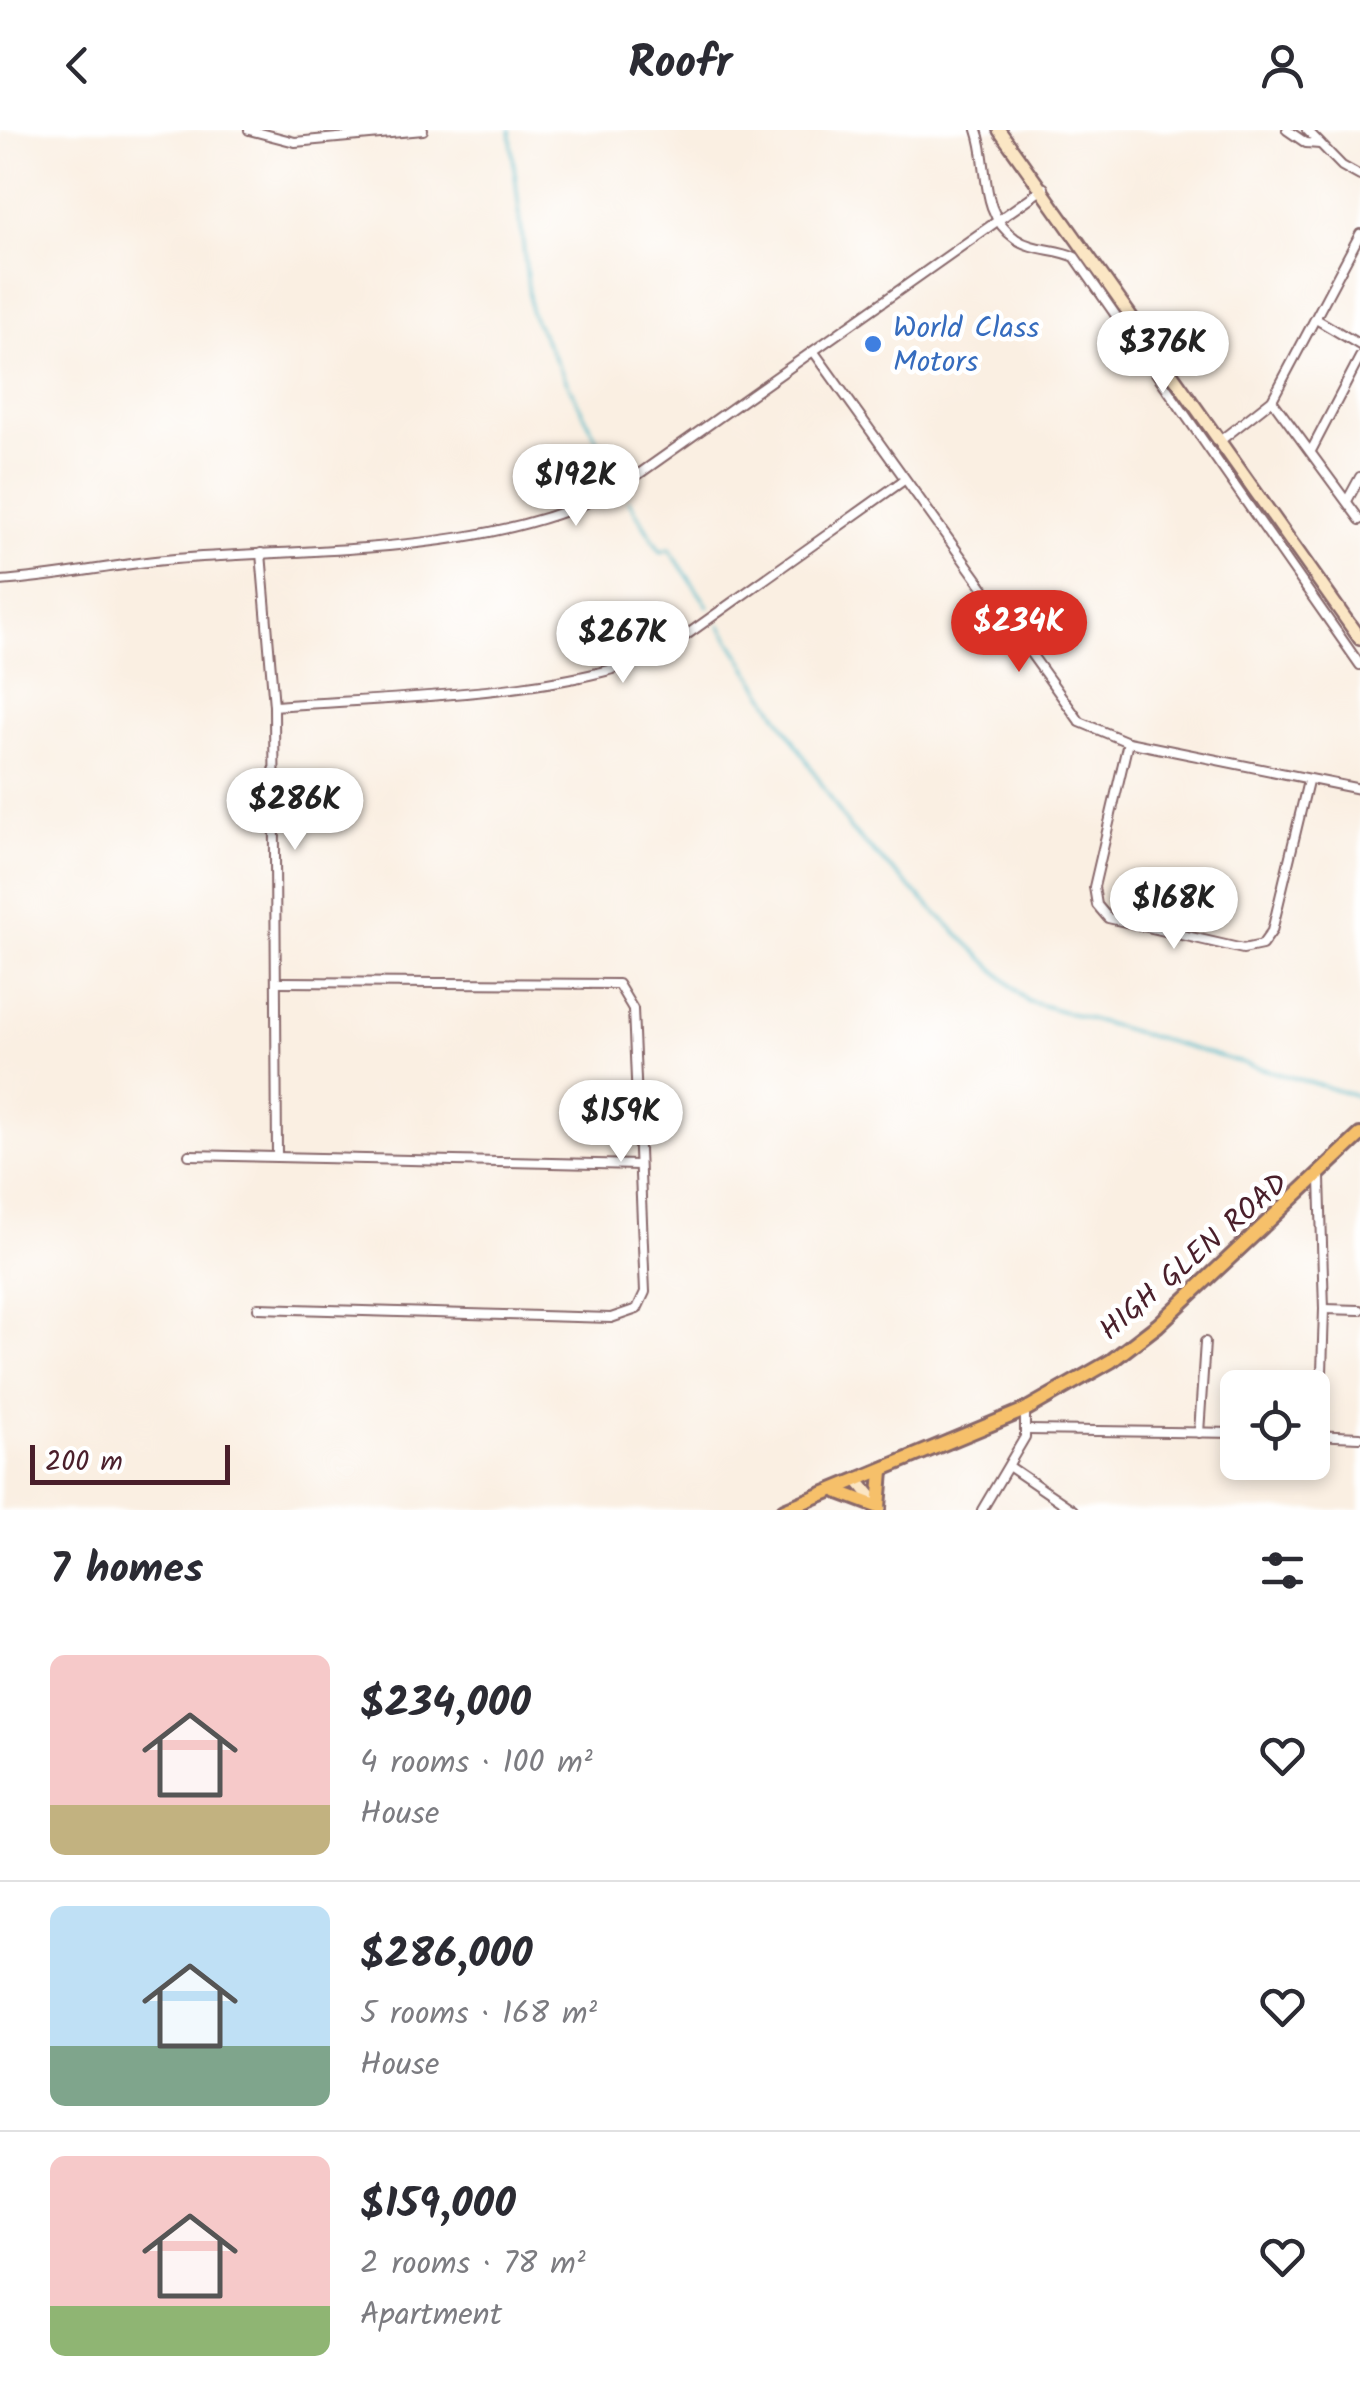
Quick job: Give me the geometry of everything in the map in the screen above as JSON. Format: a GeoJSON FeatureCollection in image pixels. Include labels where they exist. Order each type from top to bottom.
{"type":"FeatureCollection","features":[{"type":"Feature","properties":{"kind":"main road"},"geometry":{"type":"LineString","coordinates":[[999,130],[1044,188],[1360,638]]}},
{"type":"Feature","properties":{"kind":"main road","name":"HIGH GLEN ROAD"},"geometry":{"type":"LineString","coordinates":[[784,1510],[838,1492],[1025,1410],[1088,1376],[1147,1334],[1320,1178],[1360,1136]]}},
{"type":"Feature","properties":{"kind":"main road"},"geometry":{"type":"LineString","coordinates":[[881,1508],[882,1472]]}},
{"type":"Feature","properties":{"kind":"main road"},"geometry":{"type":"LineString","coordinates":[[859,1482],[881,1508]]}},
{"type":"Feature","properties":{"kind":"main road"},"geometry":{"type":"LineString","coordinates":[[838,1492],[881,1508]]}},
{"type":"Feature","properties":{"kind":"main road","name":"HIGH GLEN ROAD"},"geometry":{"type":"LineString","coordinates":[[802,1510],[821,1498]]}},
{"type":"Feature","properties":{"kind":"street"},"geometry":{"type":"LineString","coordinates":[[250,130],[295,142],[423,130]]}},
{"type":"Feature","properties":{"kind":"street"},"geometry":{"type":"LineString","coordinates":[[977,130],[989,202],[999,220],[1018,240],[1075,258],[1360,665]]}},
{"type":"Feature","properties":{"kind":"street"},"geometry":{"type":"LineString","coordinates":[[1287,130],[1306,143],[1320,144]]}},
{"type":"Feature","properties":{"kind":"street"},"geometry":{"type":"LineString","coordinates":[[1307,130],[1360,176]]}},
{"type":"Feature","properties":{"kind":"street"},"geometry":{"type":"LineString","coordinates":[[0,581],[489,532],[554,518],[630,481],[1044,188]]}},
{"type":"Feature","properties":{"kind":"street"},"geometry":{"type":"LineString","coordinates":[[1221,440],[1272,400],[1360,234]]}},
{"type":"Feature","properties":{"kind":"street"},"geometry":{"type":"LineString","coordinates":[[1316,320],[1360,344]]}},
{"type":"Feature","properties":{"kind":"street"},"geometry":{"type":"LineString","coordinates":[[814,352],[1065,706],[1094,731],[1128,742],[1360,789]]}},
{"type":"Feature","properties":{"kind":"street"},"geometry":{"type":"LineString","coordinates":[[1312,451],[1360,357]]}},
{"type":"Feature","properties":{"kind":"street"},"geometry":{"type":"LineString","coordinates":[[1272,400],[1360,520]]}},
{"type":"Feature","properties":{"kind":"street"},"geometry":{"type":"LineString","coordinates":[[1348,501],[1360,477]]}},
{"type":"Feature","properties":{"kind":"street"},"geometry":{"type":"LineString","coordinates":[[274,706],[498,688],[634,664],[671,646],[904,480]]}},
{"type":"Feature","properties":{"kind":"street"},"geometry":{"type":"LineString","coordinates":[[261,553],[274,706],[276,1155]]}},
{"type":"Feature","properties":{"kind":"street"},"geometry":{"type":"LineString","coordinates":[[1128,742],[1094,888],[1096,905],[1108,918],[1243,949],[1262,945],[1272,931],[1308,781]]}},
{"type":"Feature","properties":{"kind":"street"},"geometry":{"type":"LineString","coordinates":[[258,1308],[611,1318],[631,1314],[645,1292],[632,1009],[618,984],[278,982]]}},
{"type":"Feature","properties":{"kind":"street"},"geometry":{"type":"LineString","coordinates":[[189,1155],[639,1165]]}},
{"type":"Feature","properties":{"kind":"street"},"geometry":{"type":"LineString","coordinates":[[1320,1178],[1324,1309],[1320,1370]]}},
{"type":"Feature","properties":{"kind":"street"},"geometry":{"type":"LineString","coordinates":[[1324,1309],[1360,1310]]}},
{"type":"Feature","properties":{"kind":"street"},"geometry":{"type":"LineString","coordinates":[[1199,1433],[1205,1342]]}},
{"type":"Feature","properties":{"kind":"street"},"geometry":{"type":"LineString","coordinates":[[982,1510],[1010,1467],[1027,1430],[1025,1410]]}},
{"type":"Feature","properties":{"kind":"street"},"geometry":{"type":"LineString","coordinates":[[1027,1430],[1220,1434]]}},
{"type":"Feature","properties":{"kind":"street"},"geometry":{"type":"LineString","coordinates":[[1330,1435],[1360,1436]]}},
{"type":"Feature","properties":{"kind":"street"},"geometry":{"type":"LineString","coordinates":[[1010,1467],[1073,1510]]}},
{"type":"Feature","properties":{"kind":"waterway"},"geometry":{"type":"LineString","coordinates":[[510,130],[531,313],[616,476]]}},
{"type":"Feature","properties":{"kind":"waterway"},"geometry":{"type":"LineString","coordinates":[[629,501],[661,552],[669,549],[708,606]]}},
{"type":"Feature","properties":{"kind":"waterway"},"geometry":{"type":"LineString","coordinates":[[720,625],[851,830],[1027,1001],[1360,1097]]}},
{"type":"Feature","properties":{"kind":"place","name":"World Class Motors"},"geometry":{"type":"Point","coordinates":[873,344]}}]}
